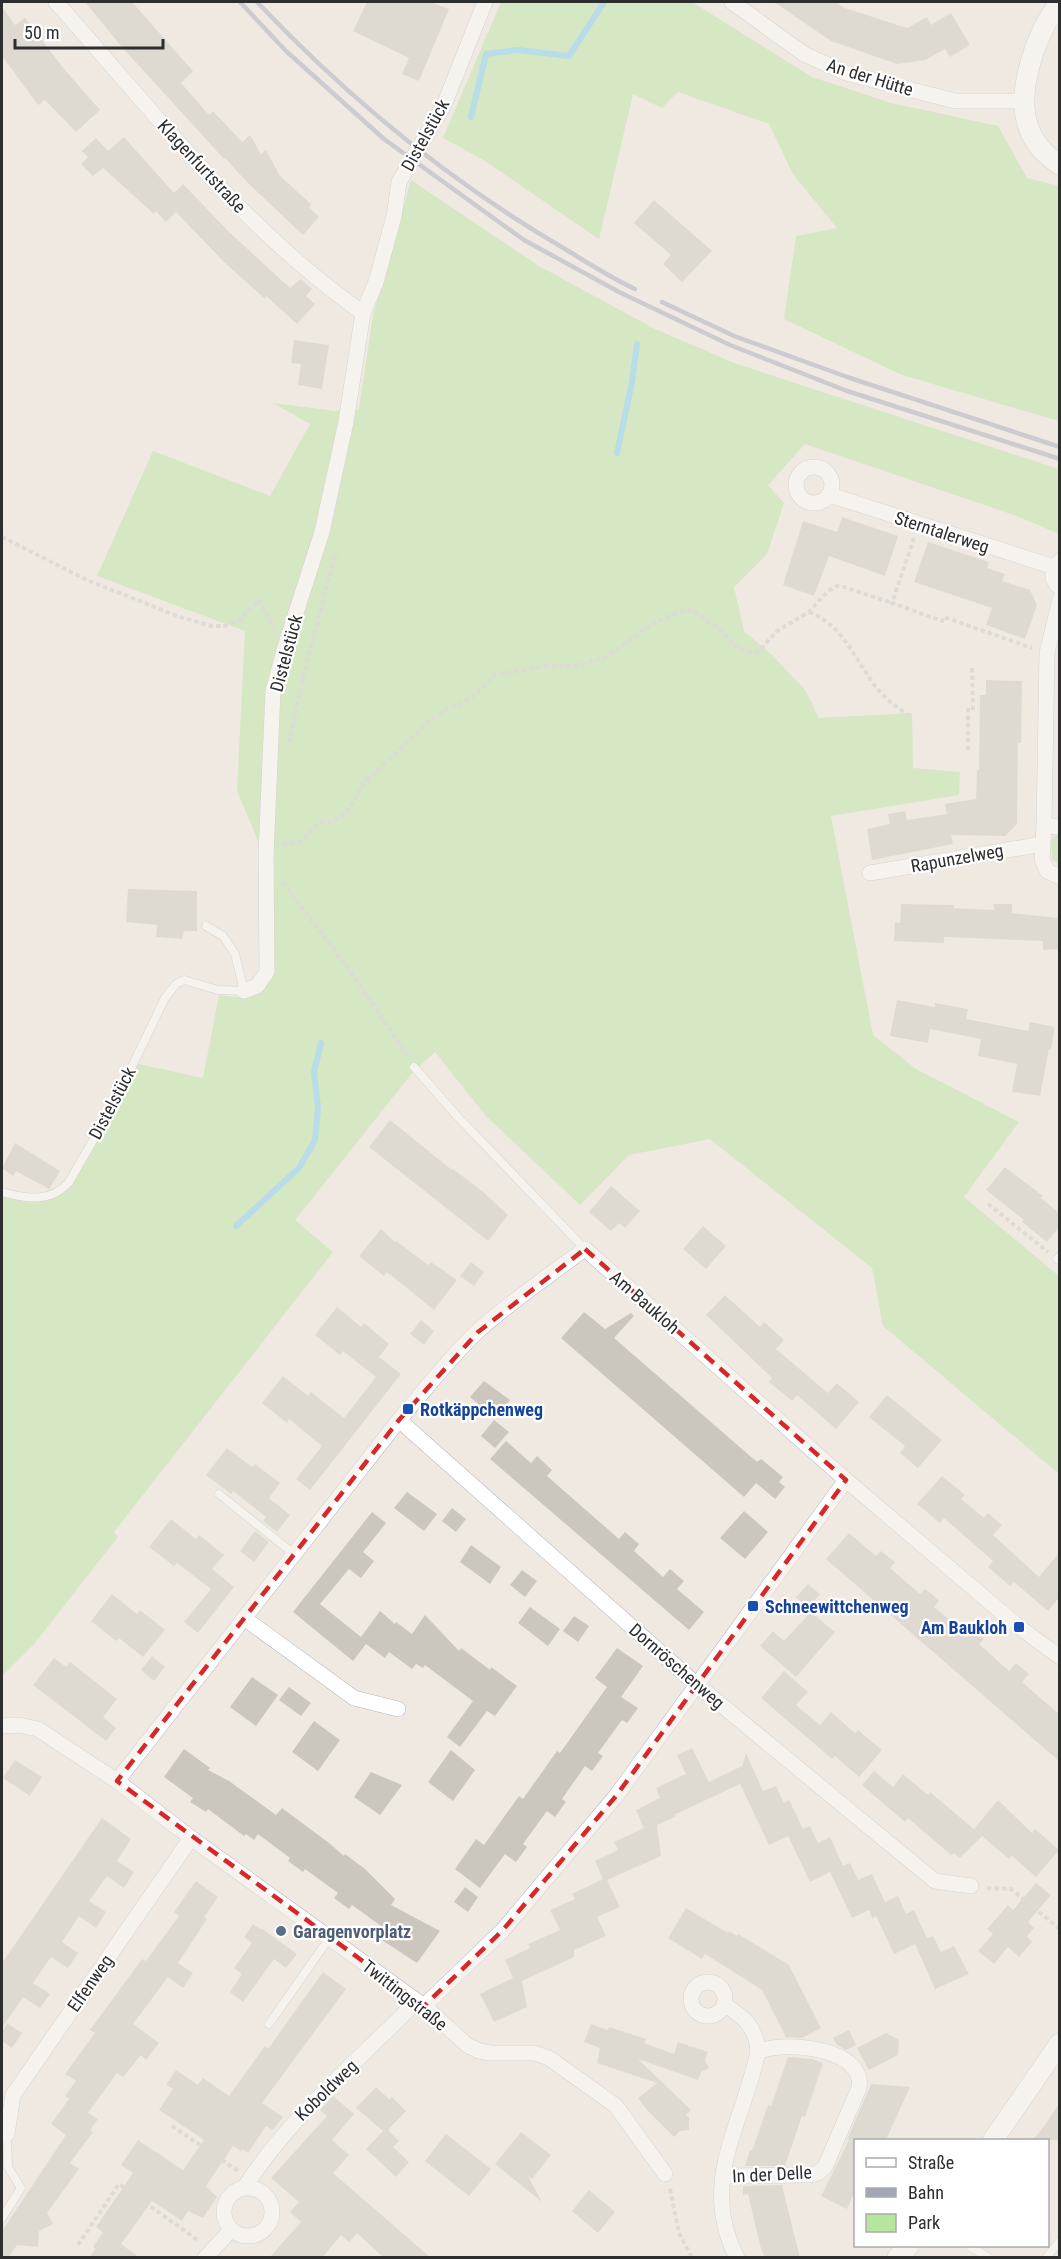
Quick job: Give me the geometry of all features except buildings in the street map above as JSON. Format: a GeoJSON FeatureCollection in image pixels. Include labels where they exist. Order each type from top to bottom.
{"type":"FeatureCollection","features":[{"type":"Feature","properties":{"kind":"street","name":"Klagenfurtstraße"},"geometry":{"type":"LineString","coordinates":[[56,2],[189,156],[258,226],[324,285],[363,313]]}},
{"type":"Feature","properties":{"kind":"street","name":"Distelstück"},"geometry":{"type":"LineString","coordinates":[[244,992],[257,986],[267,972],[266,855],[273,692],[322,532],[346,422],[363,313],[376,282],[394,216],[399,182],[444,105],[485,2]]}},
{"type":"Feature","properties":{"kind":"street","name":"An der Hütte"},"geometry":{"type":"LineString","coordinates":[[732,2],[804,54],[846,73],[955,101],[1025,101]]}},
{"type":"Feature","properties":{"kind":"street"},"geometry":{"type":"LineString","coordinates":[[1059,2],[1048,17],[1034,53],[1028,74],[1025,101],[1027,125],[1036,144],[1046,156],[1059,165]]}},
{"type":"Feature","properties":{"kind":"street","name":"Sterntalerweg"},"geometry":{"type":"LineString","coordinates":[[830,495],[919,525],[1057,564],[1053,580],[1059,588]]}},
{"type":"Feature","properties":{"kind":"street"},"geometry":{"type":"LineString","coordinates":[[1059,599],[1047,653],[1052,827],[1043,844],[1042,859],[1047,871],[1059,877]]}},
{"type":"Feature","properties":{"kind":"street","name":"Rapunzelweg"},"geometry":{"type":"LineString","coordinates":[[870,873],[1043,844]]}},
{"type":"Feature","properties":{"kind":"street"},"geometry":{"type":"LineString","coordinates":[[117,1780],[399,1420],[478,1332],[522,1295],[585,1249]]}},
{"type":"Feature","properties":{"kind":"street","name":"Am Baukloh"},"geometry":{"type":"LineString","coordinates":[[585,1249],[846,1480],[1019,1627],[1059,1657]]}},
{"type":"Feature","properties":{"kind":"street","name":"Dornröschenweg"},"geometry":{"type":"LineString","coordinates":[[399,1420],[696,1683],[935,1881],[971,1886]]}},
{"type":"Feature","properties":{"kind":"street"},"geometry":{"type":"LineString","coordinates":[[421,2003],[502,1931],[616,1796],[696,1683],[846,1480]]}},
{"type":"Feature","properties":{"kind":"street"},"geometry":{"type":"LineString","coordinates":[[244,1618],[354,1698],[398,1709]]}},
{"type":"Feature","properties":{"kind":"street","name":"Twittingstraße"},"geometry":{"type":"LineString","coordinates":[[2,1726],[19,1725],[38,1730],[117,1780],[191,1838],[421,2003],[467,2045],[479,2051],[534,2053],[549,2058],[616,2106],[665,2174]]}},
{"type":"Feature","properties":{"kind":"street","name":"Elfenweg"},"geometry":{"type":"LineString","coordinates":[[7,2134],[13,2095],[191,1838]]}},
{"type":"Feature","properties":{"kind":"street","name":"Koboldweg"},"geometry":{"type":"LineString","coordinates":[[231,2230],[225,2220],[224,2206],[228,2198],[247,2183],[268,2152],[315,2099],[421,2003]]}},
{"type":"Feature","properties":{"kind":"street"},"geometry":{"type":"LineString","coordinates":[[724,2005],[742,2015],[750,2025],[757,2040],[758,2051]]}},
{"type":"Feature","properties":{"kind":"street"},"geometry":{"type":"LineString","coordinates":[[994,2139],[1059,2043]]}},
{"type":"Feature","properties":{"kind":"street","name":"In der Delle"},"geometry":{"type":"LineString","coordinates":[[723,2176],[818,2173],[825,2168],[861,2081],[851,2062],[806,2047],[780,2047],[758,2051],[726,2152],[721,2190],[724,2221],[737,2258]]}},
{"type":"Feature","properties":{"kind":"street"},"geometry":{"type":"LineString","coordinates":[[208,2254],[231,2230],[242,2236],[259,2234],[268,2226],[272,2218],[270,2201],[263,2193],[247,2183]]}},
{"type":"Feature","properties":{"kind":"street"},"geometry":{"type":"LineString","coordinates":[[897,2258],[908,2247]]}},
{"type":"Feature","properties":{"kind":"lane"},"geometry":{"type":"LineString","coordinates":[[206,926],[223,936],[235,954],[244,992]]}},
{"type":"Feature","properties":{"kind":"lane","name":"Distelstück"},"geometry":{"type":"LineString","coordinates":[[2,1192],[17,1197],[50,1197],[60,1192],[69,1182],[114,1104],[165,998],[176,984],[184,980],[218,990],[244,992]]}},
{"type":"Feature","properties":{"kind":"lane","name":"Am Baukloh"},"geometry":{"type":"LineString","coordinates":[[414,1067],[457,1116],[585,1249]]}},
{"type":"Feature","properties":{"kind":"lane"},"geometry":{"type":"LineString","coordinates":[[219,1494],[294,1554]]}},
{"type":"Feature","properties":{"kind":"lane"},"geometry":{"type":"LineString","coordinates":[[269,2024],[330,1937]]}},
{"type":"Feature","properties":{"kind":"lane"},"geometry":{"type":"LineString","coordinates":[[2,2218],[21,2188],[8,2166],[7,2134]]}},
{"type":"Feature","properties":{"kind":"lane"},"geometry":{"type":"LineString","coordinates":[[1047,2258],[1059,2241]]}},
{"type":"Feature","properties":{"kind":"lane"},"geometry":{"type":"LineString","coordinates":[[971,2247],[989,2258]]}},
{"type":"Feature","properties":{"kind":"path"},"geometry":{"type":"LineString","coordinates":[[892,603],[919,525]]}},
{"type":"Feature","properties":{"kind":"path"},"geometry":{"type":"LineString","coordinates":[[2,537],[89,581],[180,617],[212,627],[225,626],[240,620],[259,600],[285,647]]}},
{"type":"Feature","properties":{"kind":"path"},"geometry":{"type":"LineString","coordinates":[[287,753],[305,669],[336,550]]}},
{"type":"Feature","properties":{"kind":"path"},"geometry":{"type":"LineString","coordinates":[[280,839],[280,846],[301,841],[320,822],[330,822],[345,814],[363,784],[431,719],[465,702],[493,676],[544,666],[577,665],[605,657],[657,621],[685,610],[694,611],[722,631],[735,646],[746,652],[759,651],[777,631],[808,612],[827,592],[837,586],[942,621],[944,617],[1047,653]]}},
{"type":"Feature","properties":{"kind":"path"},"geometry":{"type":"LineString","coordinates":[[808,612],[819,616],[833,627],[856,655],[883,696],[909,716]]}},
{"type":"Feature","properties":{"kind":"path"},"geometry":{"type":"LineString","coordinates":[[968,750],[968,710],[973,710],[972,668]]}},
{"type":"Feature","properties":{"kind":"path"},"geometry":{"type":"LineString","coordinates":[[266,855],[353,975],[414,1067]]}},
{"type":"Feature","properties":{"kind":"path"},"geometry":{"type":"LineString","coordinates":[[988,1204],[1058,1257]]}},
{"type":"Feature","properties":{"kind":"path"},"geometry":{"type":"LineString","coordinates":[[971,1886],[1011,1890],[1059,1929]]}},
{"type":"Feature","properties":{"kind":"path"},"geometry":{"type":"LineString","coordinates":[[172,2126],[247,2183]]}},
{"type":"Feature","properties":{"kind":"path"},"geometry":{"type":"LineString","coordinates":[[665,2174],[671,2190],[679,2234],[692,2258]]}},
{"type":"Feature","properties":{"kind":"path"},"geometry":{"type":"LineString","coordinates":[[78,2245],[119,2184],[208,2254]]}},
{"type":"Feature","properties":{"kind":"highlighted area"},"geometry":{"type":"Polygon","coordinates":[[[585,1249],[846,1480],[616,1796],[502,1931],[424,2006],[117,1781],[399,1420],[478,1332],[585,1249]]]}},
{"type":"Feature","properties":{"kind":"green space"},"geometry":{"type":"Polygon","coordinates":[[[501,2],[692,2],[812,77],[891,103],[998,126],[1027,178],[1059,186],[1059,421],[902,375],[784,319],[796,236],[837,228],[793,174],[769,124],[678,92],[662,108],[633,94],[599,239],[482,159],[443,138],[501,2]]]}},
{"type":"Feature","properties":{"kind":"green space"},"geometry":{"type":"Polygon","coordinates":[[[411,180],[539,266],[653,328],[734,363],[1059,469],[1059,534],[1014,515],[805,444],[768,485],[784,503],[767,554],[734,587],[744,631],[772,655],[806,691],[819,718],[912,713],[913,768],[960,772],[959,795],[831,816],[873,1035],[916,1069],[1019,1122],[964,1197],[1059,1276],[1059,1474],[883,1326],[872,1268],[710,1139],[629,1155],[580,1205],[486,1116],[435,1052],[413,1072],[295,1220],[333,1252],[114,1532],[118,1537],[34,1644],[2,1676],[2,1192],[17,1197],[60,1192],[134,1063],[203,1078],[219,995],[249,996],[269,982],[273,967],[273,876],[237,791],[245,631],[97,576],[153,451],[270,496],[310,424],[273,403],[336,411],[359,409],[373,315],[411,180]]]}},
{"type":"Feature","properties":{"kind":"green space"},"geometry":{"type":"Polygon","coordinates":[[[1059,835],[1059,864],[1052,859],[1051,841],[1054,836],[1059,835]]]}},
{"type":"Feature","properties":{"kind":"waterway"},"geometry":{"type":"LineString","coordinates":[[471,117],[486,54],[518,50],[569,56],[604,2]]}},
{"type":"Feature","properties":{"kind":"waterway"},"geometry":{"type":"LineString","coordinates":[[617,453],[632,382],[637,344]]}},
{"type":"Feature","properties":{"kind":"waterway"},"geometry":{"type":"LineString","coordinates":[[236,1226],[299,1168],[315,1140],[318,1108],[314,1072],[321,1043]]}},
{"type":"Feature","properties":{"kind":"railway"},"geometry":{"type":"LineString","coordinates":[[240,2],[286,51],[384,139],[524,240],[619,292],[730,345],[847,391],[1060,459]]}},
{"type":"Feature","properties":{"kind":"railway"},"geometry":{"type":"LineString","coordinates":[[257,2],[363,104],[438,165],[518,220],[597,269],[635,289]]}},
{"type":"Feature","properties":{"kind":"railway"},"geometry":{"type":"LineString","coordinates":[[662,302],[734,336],[850,378],[1060,447]]}},
{"type":"Feature","properties":{"kind":"place","name":"Rotkäppchenweg"},"geometry":{"type":"Point","coordinates":[408,1409]}},
{"type":"Feature","properties":{"kind":"place","name":"Schneewittchenweg"},"geometry":{"type":"Point","coordinates":[753,1606]}},
{"type":"Feature","properties":{"kind":"place","name":"Am Baukloh"},"geometry":{"type":"Point","coordinates":[1019,1627]}},
{"type":"Feature","properties":{"kind":"place","name":"Garagenvorplatz"},"geometry":{"type":"Point","coordinates":[281,1931]}}]}
